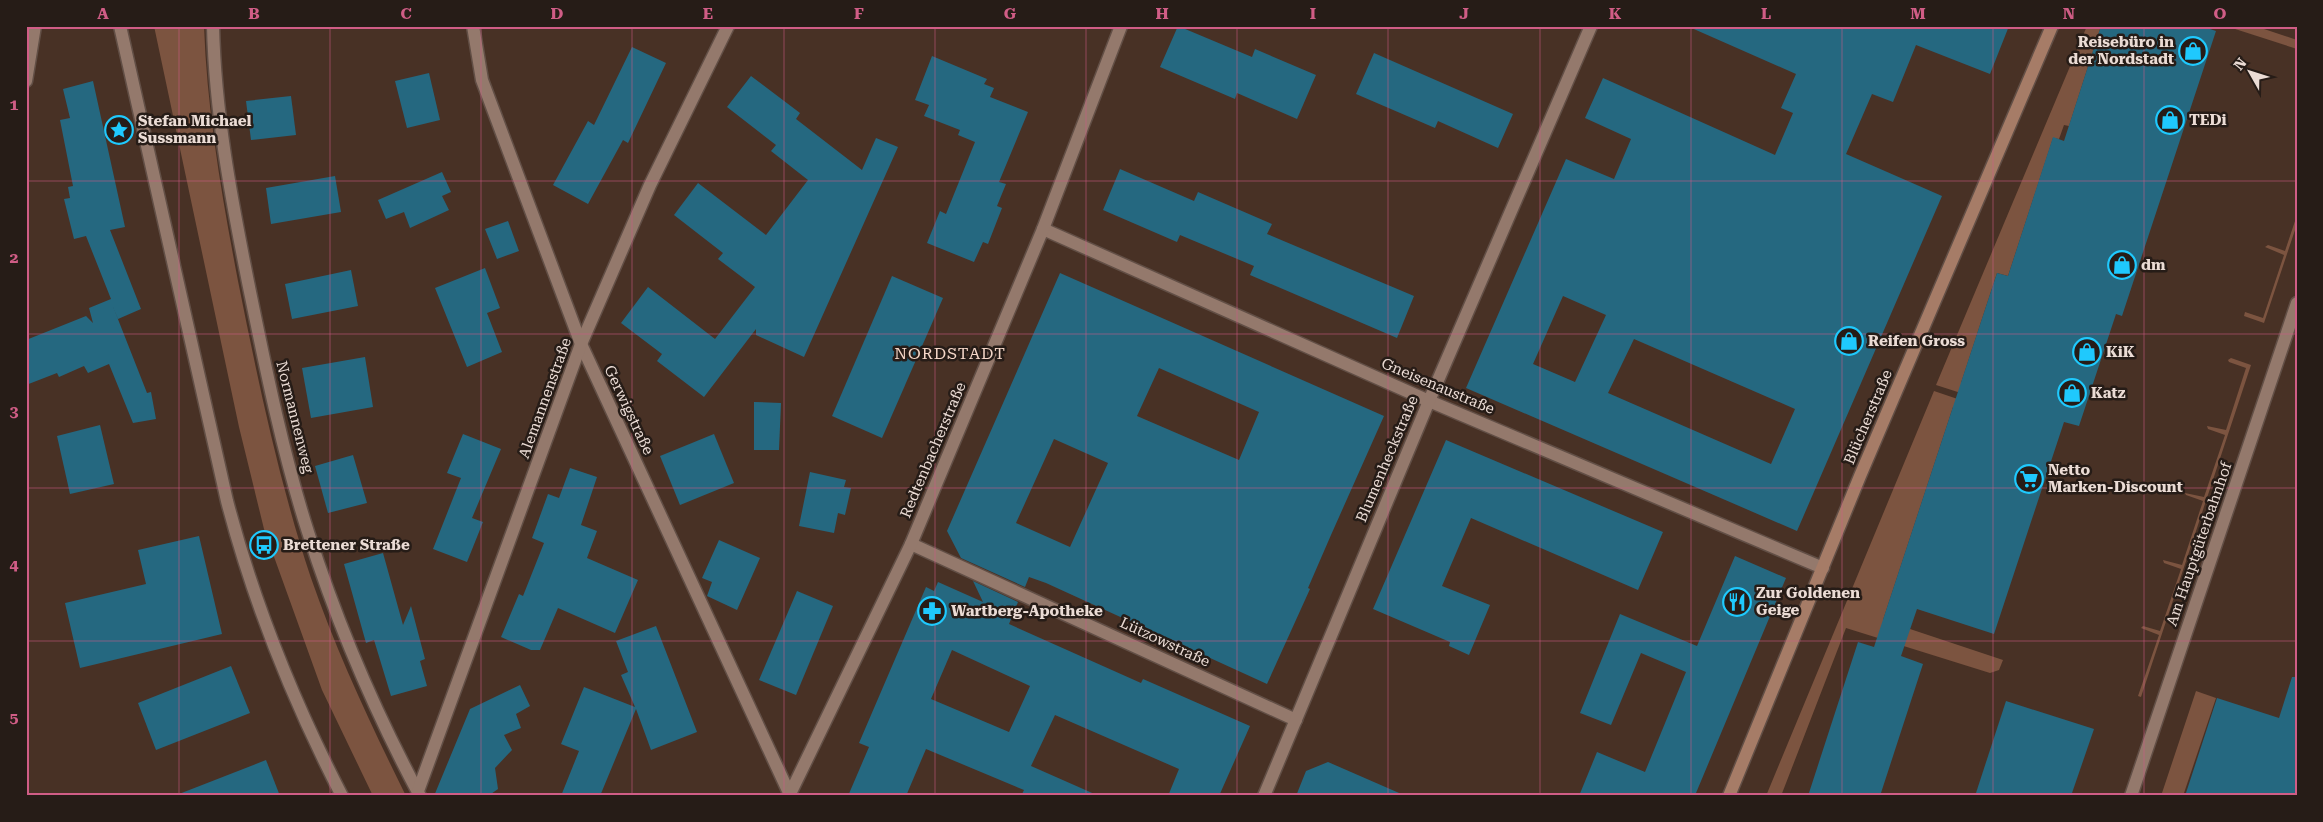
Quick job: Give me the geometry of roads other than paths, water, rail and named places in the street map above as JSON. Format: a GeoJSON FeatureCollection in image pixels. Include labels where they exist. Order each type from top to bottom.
{"type":"FeatureCollection","features":[{"type":"Feature","properties":{"kind":"main road","name":"Blücherstraße"},"geometry":{"type":"LineString","coordinates":[[1729,796],[1979,195],[2052,26]]}},
{"type":"Feature","properties":{"kind":"street"},"geometry":{"type":"LineString","coordinates":[[26,81],[35,26]]}},
{"type":"Feature","properties":{"kind":"street"},"geometry":{"type":"LineString","coordinates":[[120,26],[226,500],[239,549],[285,676],[342,796]]}},
{"type":"Feature","properties":{"kind":"street","name":"Normannenweg"},"geometry":{"type":"LineString","coordinates":[[213,26],[221,133],[234,213],[258,330],[288,458],[308,532],[334,608],[362,676],[419,794]]}},
{"type":"Feature","properties":{"kind":"street","name":"Gerwigstraße"},"geometry":{"type":"LineString","coordinates":[[473,26],[482,80],[581,344],[789,795]]}},
{"type":"Feature","properties":{"kind":"street","name":"Alemannenstraße"},"geometry":{"type":"LineString","coordinates":[[419,794],[581,344],[650,185],[728,26]]}},
{"type":"Feature","properties":{"kind":"street","name":"Redtenbacherstraße"},"geometry":{"type":"LineString","coordinates":[[789,795],[911,544],[1043,229],[1122,26]]}},
{"type":"Feature","properties":{"kind":"street","name":"Blumenheckstraße"},"geometry":{"type":"LineString","coordinates":[[1264,796],[1429,400],[1591,26]]}},
{"type":"Feature","properties":{"kind":"street","name":"Gneisenaustraße"},"geometry":{"type":"LineString","coordinates":[[1043,229],[1429,400],[1823,568]]}},
{"type":"Feature","properties":{"kind":"street","name":"Am Hauptgüterbahnhof"},"geometry":{"type":"LineString","coordinates":[[2131,796],[2297,303]]}},
{"type":"Feature","properties":{"kind":"street","name":"Lützowstraße"},"geometry":{"type":"LineString","coordinates":[[911,544],[1296,720]]}},
{"type":"Feature","properties":{"kind":"place","name":"Reisebüro in der Nordstadt"},"geometry":{"type":"Point","coordinates":[2193,51]}},
{"type":"Feature","properties":{"kind":"place","name":"TEDi"},"geometry":{"type":"Point","coordinates":[2170,120]}},
{"type":"Feature","properties":{"kind":"place","name":"Stefan Michael Sussmann"},"geometry":{"type":"Point","coordinates":[119,130]}},
{"type":"Feature","properties":{"kind":"place","name":"dm"},"geometry":{"type":"Point","coordinates":[2122,265]}},
{"type":"Feature","properties":{"kind":"place","name":"Reifen Gross"},"geometry":{"type":"Point","coordinates":[1849,341]}},
{"type":"Feature","properties":{"kind":"place","name":"KiK"},"geometry":{"type":"Point","coordinates":[2087,352]}},
{"type":"Feature","properties":{"kind":"place","name":"Katz"},"geometry":{"type":"Point","coordinates":[2072,393]}},
{"type":"Feature","properties":{"kind":"place","name":"Netto Marken-Discount"},"geometry":{"type":"Point","coordinates":[2029,479]}},
{"type":"Feature","properties":{"kind":"place","name":"Brettener Straße"},"geometry":{"type":"Point","coordinates":[264,545]}},
{"type":"Feature","properties":{"kind":"place","name":"Zur Goldenen Geige"},"geometry":{"type":"Point","coordinates":[1737,602]}},
{"type":"Feature","properties":{"kind":"place","name":"Wartberg-Apotheke"},"geometry":{"type":"Point","coordinates":[932,611]}},
{"type":"Feature","properties":{"kind":"district","name":"NORDSTADT"},"geometry":{"type":"Point","coordinates":[950,353]}}]}
